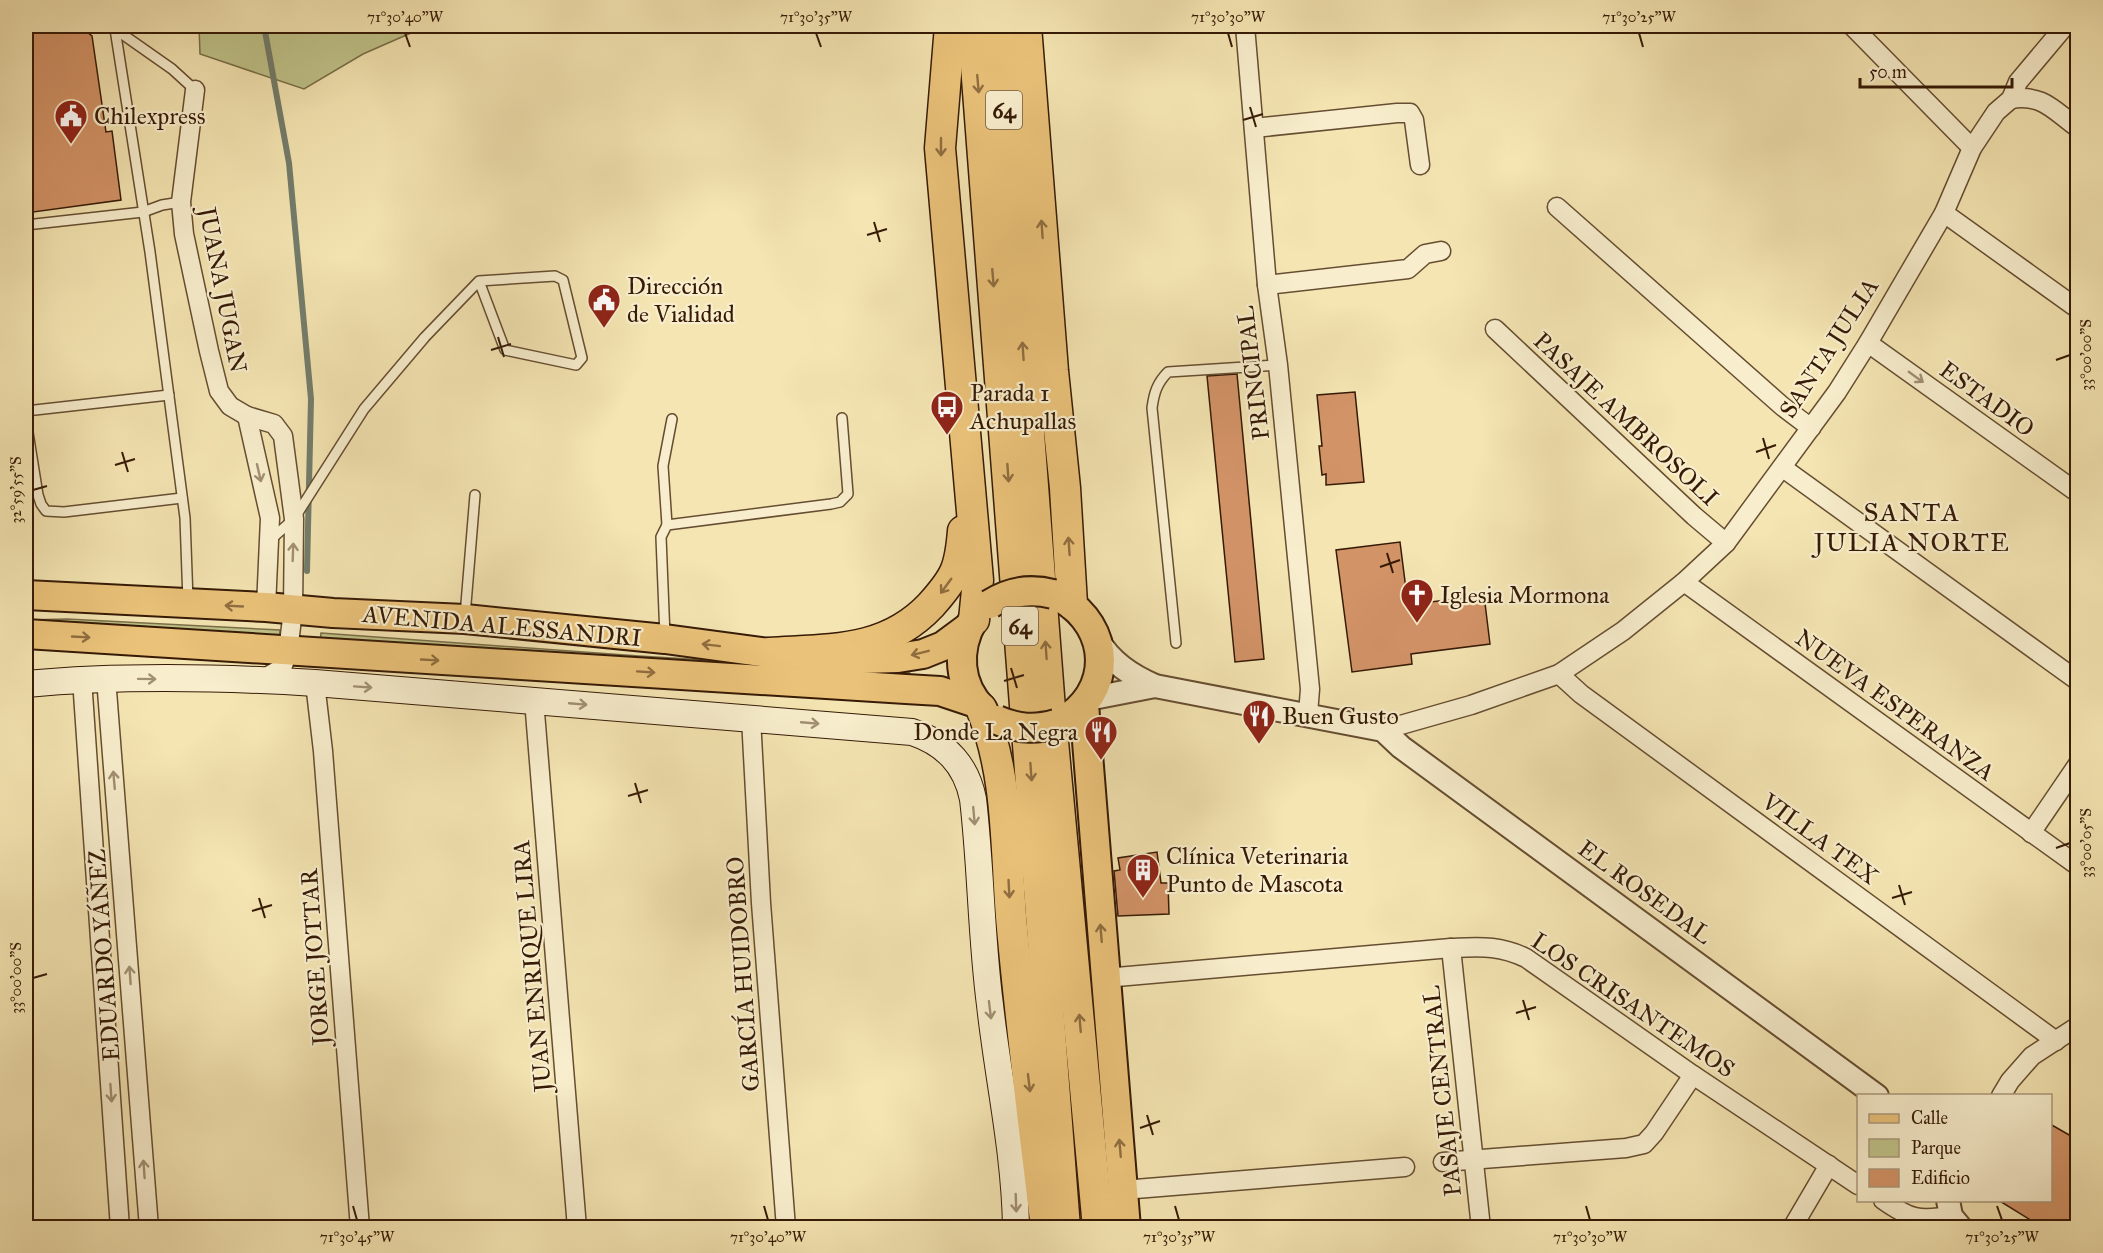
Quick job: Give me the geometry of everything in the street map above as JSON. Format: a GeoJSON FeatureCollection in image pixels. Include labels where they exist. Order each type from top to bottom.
{"type":"FeatureCollection","features":[{"type":"Feature","properties":{"kind":"highway"},"geometry":{"type":"LineString","coordinates":[[950,26],[940,148],[978,580],[978,616]]}},
{"type":"Feature","properties":{"kind":"highway","name":"64"},"geometry":{"type":"LineString","coordinates":[[973,26],[1065,1227]]}},
{"type":"Feature","properties":{"kind":"highway","name":"64"},"geometry":{"type":"LineString","coordinates":[[998,26],[1050,709],[1098,1227]]}},
{"type":"Feature","properties":{"kind":"highway"},"geometry":{"type":"LineString","coordinates":[[1026,26],[1053,371],[1065,488],[1063,599]]}},
{"type":"Feature","properties":{"kind":"highway"},"geometry":{"type":"LineString","coordinates":[[769,653],[861,646],[893,635],[925,611],[955,574],[960,559],[967,468]]}},
{"type":"Feature","properties":{"kind":"highway"},"geometry":{"type":"LineString","coordinates":[[985,710],[994,742],[1001,783],[1019,1005],[1046,1227]]}},
{"type":"Feature","properties":{"kind":"main road"},"geometry":{"type":"LineString","coordinates":[[1031,590],[1063,599],[1084,615],[1097,639],[1100,657],[1099,674],[1086,701],[1071,716],[1042,728],[1026,729],[1011,726],[985,710],[966,685],[961,665],[963,644],[978,616],[999,598],[1031,590]]}},
{"type":"Feature","properties":{"kind":"main road","name":"AVENIDA ALESSANDRI"},"geometry":{"type":"LineString","coordinates":[[26,595],[465,619],[665,639],[769,653],[861,659],[898,658],[922,654],[943,646],[978,616]]}},
{"type":"Feature","properties":{"kind":"main road","name":"AVENIDA ALESSANDRI"},"geometry":{"type":"LineString","coordinates":[[26,634],[906,689],[940,692],[985,710]]}},
{"type":"Feature","properties":{"kind":"main road"},"geometry":{"type":"LineString","coordinates":[[26,684],[94,679],[261,680],[315,683],[912,732],[935,742],[946,749],[964,771],[974,811],[987,981],[994,1046],[1010,1137],[1015,1182],[1016,1227]]}},
{"type":"Feature","properties":{"kind":"main road"},"geometry":{"type":"LineString","coordinates":[[1086,701],[1105,978],[1126,1227]]}},
{"type":"Feature","properties":{"kind":"street","name":"PRINCIPAL"},"geometry":{"type":"LineString","coordinates":[[1245,26],[1267,285],[1278,365],[1310,689],[1308,714]]}},
{"type":"Feature","properties":{"kind":"street","name":"SANTA JULIA"},"geometry":{"type":"LineString","coordinates":[[1097,639],[1104,651],[1125,671],[1155,686],[1383,730],[1471,705],[1559,674],[1623,631],[1684,582],[1726,543],[1837,392],[1868,343],[1944,213],[1972,148],[1996,112],[2011,99],[2018,82],[2065,26]]}},
{"type":"Feature","properties":{"kind":"street"},"geometry":{"type":"LineString","coordinates":[[1862,29],[1972,148]]}},
{"type":"Feature","properties":{"kind":"street","name":"JUANA JUGAN"},"geometry":{"type":"LineString","coordinates":[[195,90],[181,202],[184,234],[219,390],[230,406],[247,416]]}},
{"type":"Feature","properties":{"kind":"street"},"geometry":{"type":"LineString","coordinates":[[2011,99],[2026,97],[2040,100],[2078,128]]}},
{"type":"Feature","properties":{"kind":"street"},"geometry":{"type":"LineString","coordinates":[[1254,128],[1410,113],[1414,120],[1420,165]]}},
{"type":"Feature","properties":{"kind":"street"},"geometry":{"type":"LineString","coordinates":[[1557,207],[1782,406],[1811,428]]}},
{"type":"Feature","properties":{"kind":"street"},"geometry":{"type":"LineString","coordinates":[[1944,213],[2078,309]]}},
{"type":"Feature","properties":{"kind":"street"},"geometry":{"type":"LineString","coordinates":[[1267,285],[1407,269],[1425,254],[1441,251]]}},
{"type":"Feature","properties":{"kind":"street","name":"PASAJE AMBROSOLI"},"geometry":{"type":"LineString","coordinates":[[1495,329],[1694,516],[1726,543]]}},
{"type":"Feature","properties":{"kind":"street","name":"ESTADIO"},"geometry":{"type":"LineString","coordinates":[[1868,343],[2078,493]]}},
{"type":"Feature","properties":{"kind":"street"},"geometry":{"type":"LineString","coordinates":[[261,680],[282,668],[288,652],[279,609],[270,540],[270,518],[247,416],[274,424],[283,436],[294,519],[279,609]]}},
{"type":"Feature","properties":{"kind":"street"},"geometry":{"type":"LineString","coordinates":[[1783,468],[2078,681]]}},
{"type":"Feature","properties":{"kind":"street","name":"NUEVA ESPERANZA"},"geometry":{"type":"LineString","coordinates":[[1684,582],[2078,866]]}},
{"type":"Feature","properties":{"kind":"street","name":"VILLA TEX"},"geometry":{"type":"LineString","coordinates":[[1559,674],[1590,701],[2056,1041]]}},
{"type":"Feature","properties":{"kind":"street","name":"EDUARDO YÁÑEZ"},"geometry":{"type":"LineString","coordinates":[[94,679],[120,1227]]}},
{"type":"Feature","properties":{"kind":"street","name":"EDUARDO YÁÑEZ"},"geometry":{"type":"LineString","coordinates":[[94,679],[149,1227]]}},
{"type":"Feature","properties":{"kind":"street","name":"JORGE JOTTAR"},"geometry":{"type":"LineString","coordinates":[[315,683],[323,750],[360,1227]]}},
{"type":"Feature","properties":{"kind":"street","name":"SANTA JULIA"},"geometry":{"type":"LineString","coordinates":[[1086,701],[1122,691],[1155,686]]}},
{"type":"Feature","properties":{"kind":"street","name":"JUAN ENRIQUE LIRA"},"geometry":{"type":"LineString","coordinates":[[534,700],[577,1227]]}},
{"type":"Feature","properties":{"kind":"street","name":"GARCÍA HUIDOBRO"},"geometry":{"type":"LineString","coordinates":[[751,717],[761,903],[786,1227]]}},
{"type":"Feature","properties":{"kind":"street","name":"EL ROSEDAL"},"geometry":{"type":"LineString","coordinates":[[1383,730],[1410,754],[1876,1094]]}},
{"type":"Feature","properties":{"kind":"street"},"geometry":{"type":"LineString","coordinates":[[2031,833],[2078,764]]}},
{"type":"Feature","properties":{"kind":"street","name":"LOS CRISANTEMOS"},"geometry":{"type":"LineString","coordinates":[[1105,978],[1451,948],[1489,946],[1513,952],[1526,958],[1694,1076],[1857,1184]]}},
{"type":"Feature","properties":{"kind":"street","name":"PASAJE CENTRAL"},"geometry":{"type":"LineString","coordinates":[[1451,948],[1481,1227]]}},
{"type":"Feature","properties":{"kind":"street"},"geometry":{"type":"LineString","coordinates":[[2002,1094],[2032,1056],[2078,1026]]}},
{"type":"Feature","properties":{"kind":"street"},"geometry":{"type":"LineString","coordinates":[[1443,1162],[1626,1148],[1644,1144],[1694,1076]]}},
{"type":"Feature","properties":{"kind":"street"},"geometry":{"type":"LineString","coordinates":[[1792,1227],[1829,1166]]}},
{"type":"Feature","properties":{"kind":"street"},"geometry":{"type":"LineString","coordinates":[[1123,1190],[1405,1167]]}},
{"type":"Feature","properties":{"kind":"street"},"geometry":{"type":"LineString","coordinates":[[1886,1202],[1903,1214],[1924,1220],[1953,1215]]}},
{"type":"Feature","properties":{"kind":"lane"},"geometry":{"type":"LineString","coordinates":[[113,27],[172,69],[195,90]]}},
{"type":"Feature","properties":{"kind":"lane"},"geometry":{"type":"LineString","coordinates":[[113,27],[143,212],[169,395],[185,518],[188,603]]}},
{"type":"Feature","properties":{"kind":"lane"},"geometry":{"type":"LineString","coordinates":[[26,225],[143,212],[162,205],[181,202]]}},
{"type":"Feature","properties":{"kind":"lane"},"geometry":{"type":"LineString","coordinates":[[270,540],[294,519],[364,409],[425,337],[479,281],[555,276],[563,280],[582,358],[576,365],[505,350],[479,281]]}},
{"type":"Feature","properties":{"kind":"lane"},"geometry":{"type":"LineString","coordinates":[[1176,643],[1152,408],[1154,393],[1160,380],[1168,372],[1278,365]]}},
{"type":"Feature","properties":{"kind":"lane"},"geometry":{"type":"LineString","coordinates":[[26,411],[169,395]]}},
{"type":"Feature","properties":{"kind":"lane"},"geometry":{"type":"LineString","coordinates":[[667,525],[840,502],[848,494],[842,418]]}},
{"type":"Feature","properties":{"kind":"lane"},"geometry":{"type":"LineString","coordinates":[[665,639],[661,537],[667,525],[663,466],[672,419]]}},
{"type":"Feature","properties":{"kind":"lane"},"geometry":{"type":"LineString","coordinates":[[26,420],[38,495],[46,511],[63,512],[182,498]]}},
{"type":"Feature","properties":{"kind":"lane"},"geometry":{"type":"LineString","coordinates":[[465,619],[474,495]]}},
{"type":"Feature","properties":{"kind":"green space"},"geometry":{"type":"Polygon","coordinates":[[[199,26],[427,26],[363,54],[304,89],[200,54],[199,26]]]}},
{"type":"Feature","properties":{"kind":"green space"},"geometry":{"type":"Polygon","coordinates":[[[67,619],[280,630],[279,640],[26,627],[26,620],[67,619]]]}},
{"type":"Feature","properties":{"kind":"green space"},"geometry":{"type":"Polygon","coordinates":[[[321,633],[639,656],[909,672],[911,677],[320,642],[321,633]]]}},
{"type":"Feature","properties":{"kind":"building"},"geometry":{"type":"Polygon","coordinates":[[[26,26],[79,26],[92,36],[106,132],[112,131],[121,200],[26,213],[26,26]]]}},
{"type":"Feature","properties":{"kind":"building"},"geometry":{"type":"Polygon","coordinates":[[[1237,374],[1264,659],[1235,662],[1207,376],[1237,374]]]}},
{"type":"Feature","properties":{"kind":"building"},"geometry":{"type":"Polygon","coordinates":[[[1355,392],[1364,482],[1326,485],[1326,474],[1322,475],[1319,446],[1322,446],[1317,395],[1355,392]]]}},
{"type":"Feature","properties":{"kind":"building","name":"Iglesia Mormona"},"geometry":{"type":"Polygon","coordinates":[[[1400,542],[1408,605],[1484,595],[1490,644],[1411,654],[1412,664],[1352,672],[1336,550],[1400,542]]]}},
{"type":"Feature","properties":{"kind":"building"},"geometry":{"type":"Polygon","coordinates":[[[1157,852],[1161,883],[1168,883],[1169,914],[1118,916],[1114,871],[1120,870],[1118,858],[1157,852]]]}},
{"type":"Feature","properties":{"kind":"building"},"geometry":{"type":"Polygon","coordinates":[[[2052,1125],[2078,1140],[2078,1207],[2065,1227],[2042,1227],[2001,1202],[2052,1202],[2052,1125]]]}},
{"type":"Feature","properties":{"kind":"waterway"},"geometry":{"type":"LineString","coordinates":[[264,26],[289,163],[311,399],[307,571]]}},
{"type":"Feature","properties":{"kind":"place","name":"Chilexpress"},"geometry":{"type":"Point","coordinates":[71,145]}},
{"type":"Feature","properties":{"kind":"place","name":"Dirección de Vialidad"},"geometry":{"type":"Point","coordinates":[604,329]}},
{"type":"Feature","properties":{"kind":"place","name":"Parada 1 Achupallas"},"geometry":{"type":"Point","coordinates":[947,436]}},
{"type":"Feature","properties":{"kind":"place","name":"Iglesia Mormona"},"geometry":{"type":"Point","coordinates":[1417,624]}},
{"type":"Feature","properties":{"kind":"place","name":"Buen Gusto"},"geometry":{"type":"Point","coordinates":[1259,745]}},
{"type":"Feature","properties":{"kind":"place","name":"Donde La Negra"},"geometry":{"type":"Point","coordinates":[1101,761]}},
{"type":"Feature","properties":{"kind":"place","name":"Clínica Veterinaria Punto de Mascota"},"geometry":{"type":"Point","coordinates":[1143,899]}},
{"type":"Feature","properties":{"kind":"district","name":"SANTA JULIA NORTE"},"geometry":{"type":"Point","coordinates":[1912,527]}}]}
